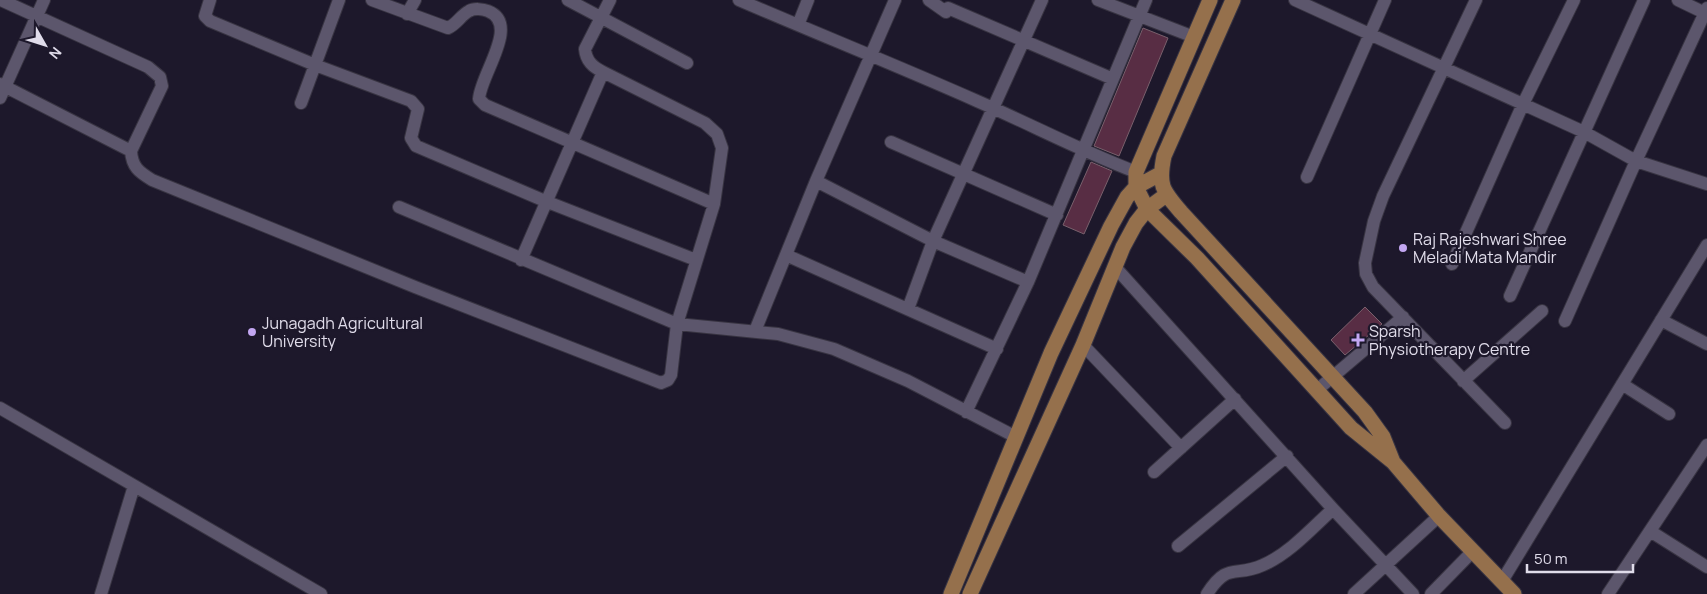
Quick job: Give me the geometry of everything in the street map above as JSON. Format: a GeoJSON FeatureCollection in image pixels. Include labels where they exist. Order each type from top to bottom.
{"type":"FeatureCollection","features":[{"type":"Feature","properties":{"kind":"main road"},"geometry":{"type":"LineString","coordinates":[[951,594],[1051,354],[1111,226],[1136,180],[1210,0]]}},
{"type":"Feature","properties":{"kind":"main road"},"geometry":{"type":"LineString","coordinates":[[1233,0],[1164,156],[1160,184],[1166,195],[1365,412],[1383,437],[1393,462]]}},
{"type":"Feature","properties":{"kind":"main road"},"geometry":{"type":"LineString","coordinates":[[1136,180],[1160,174]]}},
{"type":"Feature","properties":{"kind":"main road"},"geometry":{"type":"LineString","coordinates":[[1136,180],[1147,208],[1197,258],[1351,428],[1393,462],[1439,516],[1514,594]]}},
{"type":"Feature","properties":{"kind":"main road"},"geometry":{"type":"LineString","coordinates":[[970,594],[1136,223],[1147,208],[1166,195]]}},
{"type":"Feature","properties":{"kind":"street"},"geometry":{"type":"LineString","coordinates":[[1,0],[148,67],[160,77],[162,86],[130,151],[131,160],[136,170],[152,180],[415,287],[661,383],[668,380],[672,375],[681,324],[696,260],[714,204],[722,148],[717,134],[705,123],[594,67],[586,56],[585,49],[610,0]]}},
{"type":"Feature","properties":{"kind":"street"},"geometry":{"type":"LineString","coordinates":[[44,0],[2,90],[130,151]]}},
{"type":"Feature","properties":{"kind":"street"},"geometry":{"type":"LineString","coordinates":[[210,0],[205,10],[205,16],[210,21],[410,101],[418,109],[411,138],[416,146],[546,201],[696,260]]}},
{"type":"Feature","properties":{"kind":"street"},"geometry":{"type":"LineString","coordinates":[[301,103],[339,0]]}},
{"type":"Feature","properties":{"kind":"street"},"geometry":{"type":"LineString","coordinates":[[372,0],[448,28],[461,20],[468,11],[477,9],[489,11],[500,20],[502,28],[500,43],[479,90],[479,99],[485,106],[714,204]]}},
{"type":"Feature","properties":{"kind":"street"},"geometry":{"type":"LineString","coordinates":[[407,14],[415,0]]}},
{"type":"Feature","properties":{"kind":"street"},"geometry":{"type":"LineString","coordinates":[[568,0],[687,63]]}},
{"type":"Feature","properties":{"kind":"street"},"geometry":{"type":"LineString","coordinates":[[739,0],[872,54],[995,109],[1084,152],[1136,180]]}},
{"type":"Feature","properties":{"kind":"street"},"geometry":{"type":"LineString","coordinates":[[798,25],[808,0]]}},
{"type":"Feature","properties":{"kind":"street"},"geometry":{"type":"LineString","coordinates":[[755,331],[816,181],[896,0]]}},
{"type":"Feature","properties":{"kind":"street"},"geometry":{"type":"LineString","coordinates":[[929,0],[947,10],[1024,40],[1113,79]]}},
{"type":"Feature","properties":{"kind":"street"},"geometry":{"type":"LineString","coordinates":[[908,309],[933,242],[966,174],[1042,0]]}},
{"type":"Feature","properties":{"kind":"street"},"geometry":{"type":"LineString","coordinates":[[1098,0],[1194,38]]}},
{"type":"Feature","properties":{"kind":"street"},"geometry":{"type":"LineString","coordinates":[[966,412],[1028,282],[1146,0]]}},
{"type":"Feature","properties":{"kind":"street"},"geometry":{"type":"LineString","coordinates":[[1295,0],[1584,132],[1636,162],[1707,184]]}},
{"type":"Feature","properties":{"kind":"street"},"geometry":{"type":"LineString","coordinates":[[1307,178],[1385,0]]}},
{"type":"Feature","properties":{"kind":"street"},"geometry":{"type":"LineString","coordinates":[[1476,0],[1384,196],[1367,248],[1365,263],[1366,274],[1373,287],[1505,423]]}},
{"type":"Feature","properties":{"kind":"street"},"geometry":{"type":"LineString","coordinates":[[1452,264],[1523,104],[1574,0]]}},
{"type":"Feature","properties":{"kind":"street"},"geometry":{"type":"LineString","coordinates":[[1510,296],[1644,0]]}},
{"type":"Feature","properties":{"kind":"street"},"geometry":{"type":"LineString","coordinates":[[1566,321],[1636,162],[1706,12],[1678,0]]}},
{"type":"Feature","properties":{"kind":"street"},"geometry":{"type":"LineString","coordinates":[[520,260],[603,72]]}},
{"type":"Feature","properties":{"kind":"street"},"geometry":{"type":"LineString","coordinates":[[891,142],[1057,215]]}},
{"type":"Feature","properties":{"kind":"street"},"geometry":{"type":"LineString","coordinates":[[816,181],[933,242],[1028,282]]}},
{"type":"Feature","properties":{"kind":"street"},"geometry":{"type":"LineString","coordinates":[[399,207],[520,260],[681,324],[796,337],[834,349],[908,381],[1016,437]]}},
{"type":"Feature","properties":{"kind":"street"},"geometry":{"type":"LineString","coordinates":[[1502,581],[1705,251]]}},
{"type":"Feature","properties":{"kind":"street"},"geometry":{"type":"LineString","coordinates":[[786,255],[997,349]]}},
{"type":"Feature","properties":{"kind":"street"},"geometry":{"type":"LineString","coordinates":[[1115,267],[1413,594]]}},
{"type":"Feature","properties":{"kind":"street"},"geometry":{"type":"LineString","coordinates":[[1463,381],[1542,311]]}},
{"type":"Feature","properties":{"kind":"street"},"geometry":{"type":"LineString","coordinates":[[1317,390],[1403,317]]}},
{"type":"Feature","properties":{"kind":"street"},"geometry":{"type":"LineString","coordinates":[[1661,320],[1707,344]]}},
{"type":"Feature","properties":{"kind":"street"},"geometry":{"type":"LineString","coordinates":[[1083,345],[1181,448]]}},
{"type":"Feature","properties":{"kind":"street"},"geometry":{"type":"LineString","coordinates":[[1622,384],[1669,414]]}},
{"type":"Feature","properties":{"kind":"street"},"geometry":{"type":"LineString","coordinates":[[1154,472],[1235,399]]}},
{"type":"Feature","properties":{"kind":"street"},"geometry":{"type":"LineString","coordinates":[[0,408],[321,594]]}},
{"type":"Feature","properties":{"kind":"street"},"geometry":{"type":"LineString","coordinates":[[1608,594],[1707,445]]}},
{"type":"Feature","properties":{"kind":"street"},"geometry":{"type":"LineString","coordinates":[[1178,546],[1287,456]]}},
{"type":"Feature","properties":{"kind":"street"},"geometry":{"type":"LineString","coordinates":[[101,594],[134,486]]}},
{"type":"Feature","properties":{"kind":"street"},"geometry":{"type":"LineString","coordinates":[[1208,594],[1216,580],[1230,571],[1248,570],[1263,565],[1276,557],[1303,536],[1333,508]]}},
{"type":"Feature","properties":{"kind":"street"},"geometry":{"type":"LineString","coordinates":[[1354,594],[1439,516]]}},
{"type":"Feature","properties":{"kind":"street"},"geometry":{"type":"LineString","coordinates":[[1650,531],[1707,568]]}},
{"type":"Feature","properties":{"kind":"street"},"geometry":{"type":"LineString","coordinates":[[1431,594],[1473,550]]}},
{"type":"Feature","properties":{"kind":"building"},"geometry":{"type":"Polygon","coordinates":[[[1143,28],[1168,38],[1119,156],[1094,146],[1143,28]]]}},
{"type":"Feature","properties":{"kind":"building"},"geometry":{"type":"Polygon","coordinates":[[[1091,162],[1112,171],[1084,234],[1063,225],[1091,162]]]}},
{"type":"Feature","properties":{"kind":"building"},"geometry":{"type":"Polygon","coordinates":[[[1365,307],[1382,324],[1345,355],[1331,340],[1365,307]]]}},
{"type":"Feature","properties":{"kind":"place","name":"Raj Rajeshwari Shree Meladi Mata Mandir"},"geometry":{"type":"Point","coordinates":[1403,248]}},
{"type":"Feature","properties":{"kind":"place","name":"Junagadh Agricultural University"},"geometry":{"type":"Point","coordinates":[252,332]}},
{"type":"Feature","properties":{"kind":"place","name":"Sparsh Physiotherapy Centre"},"geometry":{"type":"Point","coordinates":[1358,340]}}]}
